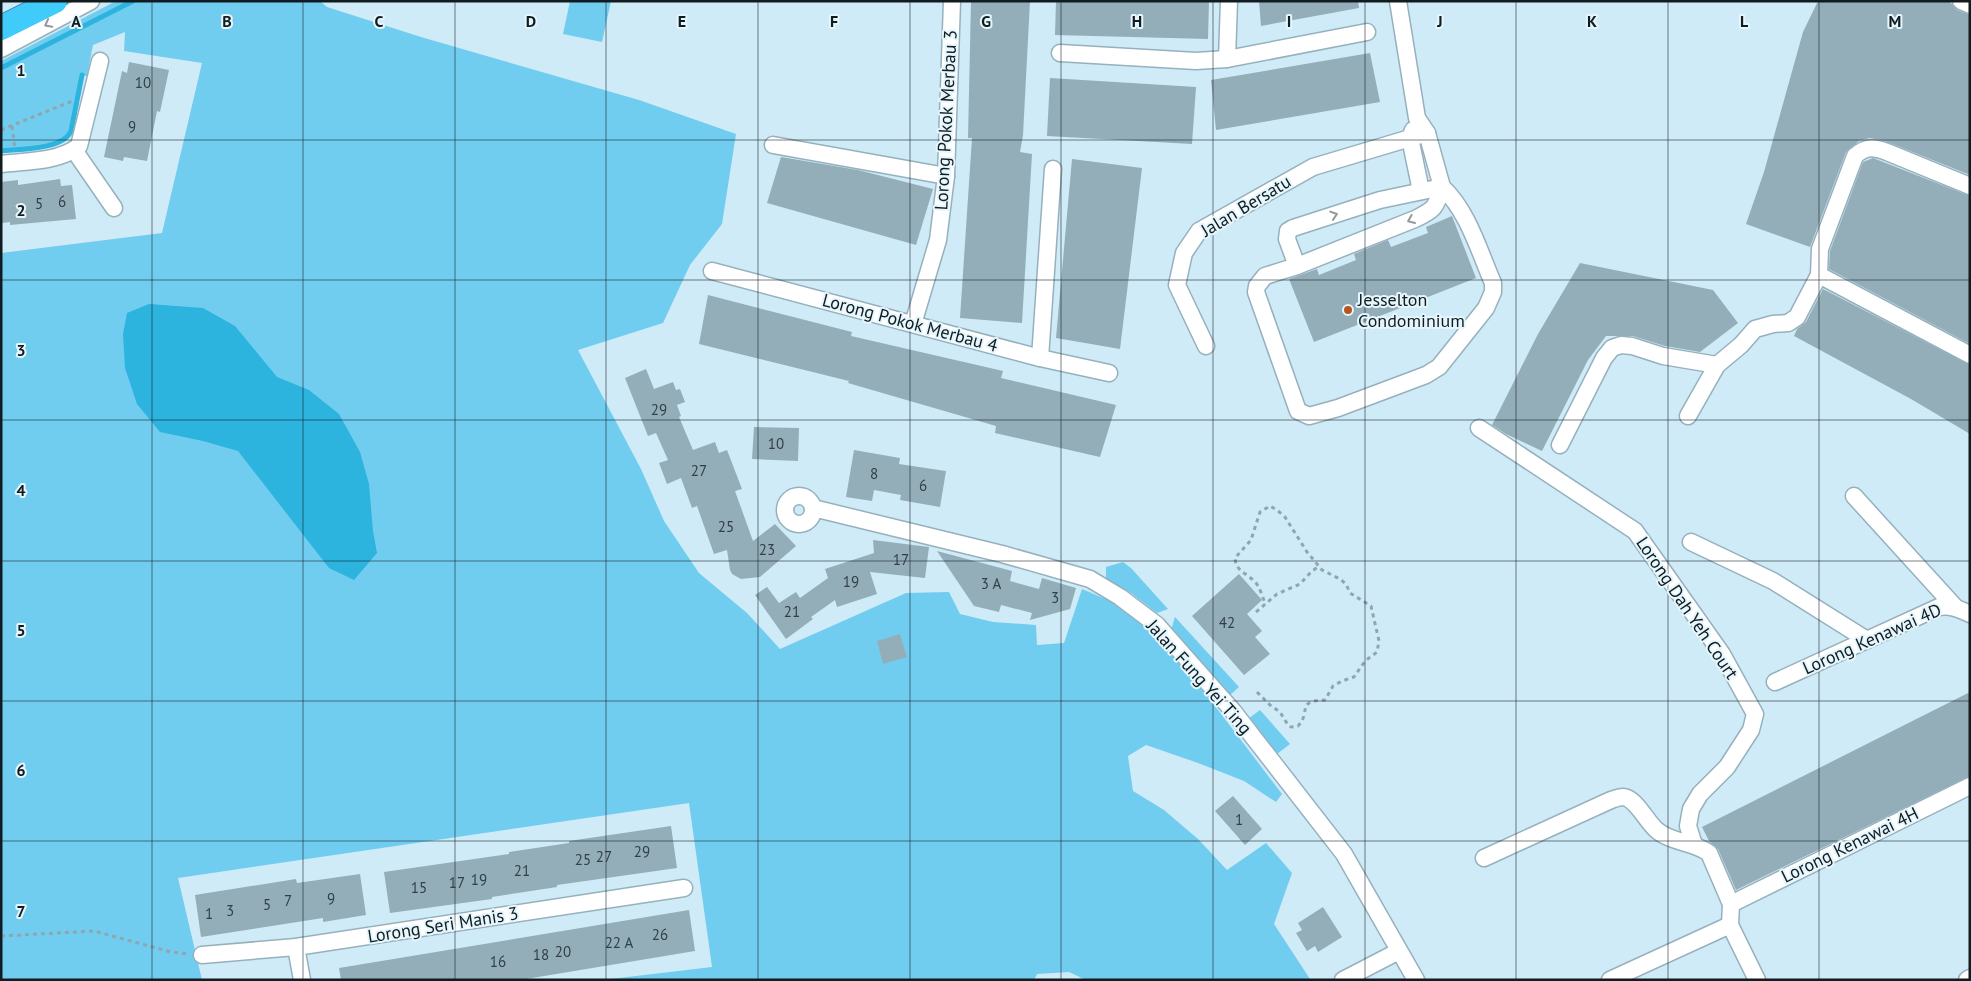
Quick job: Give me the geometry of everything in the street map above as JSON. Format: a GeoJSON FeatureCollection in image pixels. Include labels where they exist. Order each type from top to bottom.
{"type":"FeatureCollection","features":[{"type":"Feature","properties":{"kind":"highway"},"geometry":{"type":"LineString","coordinates":[[3,26],[55,1]]}},
{"type":"Feature","properties":{"kind":"street"},"geometry":{"type":"LineString","coordinates":[[1,49],[91,1]]}},
{"type":"Feature","properties":{"kind":"street","name":"Lorong Pokok Merbau 3"},"geometry":{"type":"LineString","coordinates":[[913,324],[938,240],[946,176],[952,1]]}},
{"type":"Feature","properties":{"kind":"street"},"geometry":{"type":"LineString","coordinates":[[1227,59],[1229,1]]}},
{"type":"Feature","properties":{"kind":"street"},"geometry":{"type":"LineString","coordinates":[[1398,1],[1418,118],[1427,134],[1442,187],[1448,193],[1467,224],[1492,282],[1493,292],[1486,308],[1439,367],[1426,376],[1338,408],[1309,416],[1298,411],[1256,292],[1257,286],[1265,276],[1297,266],[1432,211],[1436,207],[1442,187]]}},
{"type":"Feature","properties":{"kind":"street"},"geometry":{"type":"LineString","coordinates":[[1961,1],[1970,5]]}},
{"type":"Feature","properties":{"kind":"street"},"geometry":{"type":"LineString","coordinates":[[1060,53],[1196,61],[1227,59],[1367,32]]}},
{"type":"Feature","properties":{"kind":"street"},"geometry":{"type":"LineString","coordinates":[[1,164],[59,156],[74,150],[81,141],[100,61]]}},
{"type":"Feature","properties":{"kind":"street"},"geometry":{"type":"LineString","coordinates":[[1418,118],[1410,138],[1421,191]]}},
{"type":"Feature","properties":{"kind":"street","name":"Jalan Bersatu"},"geometry":{"type":"LineString","coordinates":[[1206,346],[1177,285],[1184,253],[1199,231],[1313,167],[1427,134]]}},
{"type":"Feature","properties":{"kind":"street"},"geometry":{"type":"LineString","coordinates":[[774,145],[946,176]]}},
{"type":"Feature","properties":{"kind":"street"},"geometry":{"type":"LineString","coordinates":[[1688,416],[1717,365],[1741,345],[1755,329],[1773,324],[1788,323],[1797,318],[1819,275],[1820,249],[1855,156],[1863,149],[1873,147],[1970,186]]}},
{"type":"Feature","properties":{"kind":"street"},"geometry":{"type":"LineString","coordinates":[[74,150],[114,208]]}},
{"type":"Feature","properties":{"kind":"street"},"geometry":{"type":"LineString","coordinates":[[1040,358],[1053,168]]}},
{"type":"Feature","properties":{"kind":"street"},"geometry":{"type":"LineString","coordinates":[[1297,266],[1287,239],[1288,231],[1293,228],[1380,200],[1442,187]]}},
{"type":"Feature","properties":{"kind":"street","name":"Lorong Pokok Merbau 4"},"geometry":{"type":"LineString","coordinates":[[712,271],[1040,358],[1109,373]]}},
{"type":"Feature","properties":{"kind":"street"},"geometry":{"type":"LineString","coordinates":[[1819,275],[1970,355]]}},
{"type":"Feature","properties":{"kind":"street"},"geometry":{"type":"LineString","coordinates":[[1560,445],[1604,358],[1612,348],[1621,345],[1632,346],[1663,356],[1717,365]]}},
{"type":"Feature","properties":{"kind":"street","name":"Lorong Dah Yeh Court"},"geometry":{"type":"LineString","coordinates":[[1479,428],[1635,531],[1722,654],[1754,714],[1751,730],[1732,759],[1700,794],[1691,809],[1688,826],[1694,845]]}},
{"type":"Feature","properties":{"kind":"street"},"geometry":{"type":"LineString","coordinates":[[1854,496],[1962,611]]}},
{"type":"Feature","properties":{"kind":"street","name":"Jalan Fung Yei Ting"},"geometry":{"type":"LineString","coordinates":[[813,508],[1002,554],[1090,579],[1120,597],[1157,625],[1233,711],[1344,854],[1416,980]]}},
{"type":"Feature","properties":{"kind":"street"},"geometry":{"type":"LineString","coordinates":[[1691,542],[1773,580],[1866,640]]}},
{"type":"Feature","properties":{"kind":"street","name":"Lorong Kenawai 4D"},"geometry":{"type":"LineString","coordinates":[[1775,682],[1930,610],[1948,606],[1962,611]]}},
{"type":"Feature","properties":{"kind":"street","name":"Lorong Kenawai 4H"},"geometry":{"type":"LineString","coordinates":[[1731,904],[1970,786]]}},
{"type":"Feature","properties":{"kind":"street"},"geometry":{"type":"LineString","coordinates":[[1484,858],[1622,797],[1632,800],[1657,830],[1671,839],[1694,845],[1709,853],[1731,904],[1730,926],[1757,980]]}},
{"type":"Feature","properties":{"kind":"street","name":"Lorong Seri Manis 3"},"geometry":{"type":"LineString","coordinates":[[202,955],[296,947],[684,888]]}},
{"type":"Feature","properties":{"kind":"street"},"geometry":{"type":"LineString","coordinates":[[1610,980],[1730,926]]}},
{"type":"Feature","properties":{"kind":"street"},"geometry":{"type":"LineString","coordinates":[[296,947],[302,980]]}},
{"type":"Feature","properties":{"kind":"street"},"geometry":{"type":"LineString","coordinates":[[1343,980],[1399,951]]}},
{"type":"Feature","properties":{"kind":"path"},"geometry":{"type":"LineString","coordinates":[[1,130],[70,102]]}},
{"type":"Feature","properties":{"kind":"path"},"geometry":{"type":"LineString","coordinates":[[12,126],[15,148]]}},
{"type":"Feature","properties":{"kind":"path"},"geometry":{"type":"LineString","coordinates":[[1257,692],[1280,712],[1288,726],[1291,728],[1298,726],[1303,720],[1305,708],[1309,702],[1325,700],[1333,686],[1354,677],[1365,661],[1377,652],[1379,641],[1372,606],[1350,593],[1346,584],[1340,579],[1326,573],[1307,552],[1278,510],[1270,506],[1258,516],[1251,540],[1235,558],[1238,568],[1255,581],[1265,604]]}},
{"type":"Feature","properties":{"kind":"path"},"geometry":{"type":"LineString","coordinates":[[1256,612],[1277,594],[1300,584],[1319,566]]}},
{"type":"Feature","properties":{"kind":"path"},"geometry":{"type":"LineString","coordinates":[[1,936],[94,931],[170,952],[202,955]]}},
{"type":"Feature","properties":{"kind":"shaded area"},"geometry":{"type":"Polygon","coordinates":[[[116,1],[320,1],[327,7],[421,37],[639,100],[736,134],[722,224],[690,265],[663,323],[578,350],[641,469],[664,521],[699,573],[747,613],[780,649],[906,593],[949,592],[960,614],[993,622],[1036,625],[1037,645],[1064,643],[1082,589],[1122,606],[1139,617],[1170,647],[1282,794],[1276,802],[1244,781],[1146,745],[1128,756],[1133,791],[1164,810],[1198,839],[1227,870],[1266,843],[1292,873],[1274,924],[1310,979],[1086,980],[1069,972],[1037,974],[1034,980],[602,980],[712,967],[689,803],[178,878],[202,980],[1,980],[1,253],[162,233],[202,63],[124,51],[125,32],[93,45],[87,76],[82,76],[71,131],[66,137],[50,145],[1,151],[1,61],[116,1]]]}},
{"type":"Feature","properties":{"kind":"shaded area"},"geometry":{"type":"Polygon","coordinates":[[[570,1],[611,1],[602,42],[563,34],[570,1]]]}},
{"type":"Feature","properties":{"kind":"shaded area"},"geometry":{"type":"Polygon","coordinates":[[[149,304],[203,308],[235,326],[277,377],[309,390],[339,414],[360,452],[369,484],[377,553],[354,580],[329,568],[238,451],[160,432],[137,404],[125,368],[123,334],[127,313],[149,304]]]}},
{"type":"Feature","properties":{"kind":"shaded area"},"geometry":{"type":"Polygon","coordinates":[[[1123,562],[1131,568],[1168,609],[1157,613],[1131,593],[1106,580],[1106,567],[1123,562]]]}},
{"type":"Feature","properties":{"kind":"shaded area"},"geometry":{"type":"Polygon","coordinates":[[[1175,617],[1239,687],[1229,696],[1171,630],[1175,617]]]}},
{"type":"Feature","properties":{"kind":"shaded area"},"geometry":{"type":"Polygon","coordinates":[[[1260,710],[1290,744],[1277,754],[1248,719],[1260,710]]]}},
{"type":"Feature","properties":{"kind":"building"},"geometry":{"type":"Polygon","coordinates":[[[971,1],[1030,1],[1023,135],[1020,152],[1032,154],[1022,323],[960,318],[972,138],[968,138],[971,1]]]}},
{"type":"Feature","properties":{"kind":"building"},"geometry":{"type":"Polygon","coordinates":[[[1056,1],[1209,1],[1208,39],[1055,35],[1056,1]]]}},
{"type":"Feature","properties":{"kind":"building"},"geometry":{"type":"Polygon","coordinates":[[[1259,1],[1358,1],[1359,8],[1261,26],[1259,1]]]}},
{"type":"Feature","properties":{"kind":"building"},"geometry":{"type":"Polygon","coordinates":[[[1818,1],[1949,1],[1957,10],[1970,15],[1970,175],[1885,141],[1870,138],[1859,141],[1846,152],[1810,247],[1746,224],[1764,172],[1803,32],[1818,1]]]}},
{"type":"Feature","properties":{"kind":"building"},"geometry":{"type":"Polygon","coordinates":[[[1370,53],[1380,102],[1216,130],[1211,80],[1370,53]]]}},
{"type":"Feature","properties":{"kind":"building"},"geometry":{"type":"Polygon","coordinates":[[[129,62],[169,70],[160,112],[157,111],[147,161],[124,157],[123,161],[104,157],[122,71],[127,73],[129,62]]]}},
{"type":"Feature","properties":{"kind":"building"},"geometry":{"type":"Polygon","coordinates":[[[1050,78],[1196,87],[1192,144],[1047,136],[1050,78]]]}},
{"type":"Feature","properties":{"kind":"building"},"geometry":{"type":"Polygon","coordinates":[[[781,157],[858,170],[933,189],[916,245],[767,203],[781,157]]]}},
{"type":"Feature","properties":{"kind":"building"},"geometry":{"type":"Polygon","coordinates":[[[1873,158],[1970,196],[1970,344],[1829,269],[1830,251],[1863,162],[1873,158]]]}},
{"type":"Feature","properties":{"kind":"building"},"geometry":{"type":"Polygon","coordinates":[[[1072,159],[1142,168],[1120,349],[1056,338],[1072,159]]]}},
{"type":"Feature","properties":{"kind":"building"},"geometry":{"type":"Polygon","coordinates":[[[60,179],[61,186],[72,185],[76,219],[10,225],[10,222],[1,223],[1,182],[18,180],[18,185],[60,179]]]}},
{"type":"Feature","properties":{"kind":"building","name":"Jesselton Condominium"},"geometry":{"type":"Polygon","coordinates":[[[1452,216],[1476,278],[1314,342],[1289,279],[1317,269],[1319,275],[1356,260],[1354,254],[1388,240],[1391,247],[1428,233],[1426,227],[1452,216]]]}},
{"type":"Feature","properties":{"kind":"building"},"geometry":{"type":"Polygon","coordinates":[[[1580,263],[1713,290],[1738,323],[1700,352],[1665,346],[1633,336],[1606,336],[1588,360],[1542,451],[1506,434],[1492,425],[1538,334],[1580,263]]]}},
{"type":"Feature","properties":{"kind":"building"},"geometry":{"type":"Polygon","coordinates":[[[1823,289],[1970,365],[1970,434],[1911,399],[1794,336],[1797,329],[1806,322],[1823,289]]]}},
{"type":"Feature","properties":{"kind":"building"},"geometry":{"type":"Polygon","coordinates":[[[708,295],[852,332],[851,336],[1003,371],[1001,378],[1116,405],[1100,457],[995,433],[996,426],[848,383],[849,381],[699,344],[708,295]]]}},
{"type":"Feature","properties":{"kind":"building"},"geometry":{"type":"Polygon","coordinates":[[[646,369],[654,389],[673,382],[676,390],[680,389],[685,402],[677,405],[681,416],[679,417],[693,450],[715,442],[719,453],[727,450],[742,489],[735,491],[753,541],[775,524],[796,546],[760,577],[741,579],[732,574],[727,550],[714,554],[697,506],[692,508],[681,478],[667,484],[659,463],[668,460],[656,433],[648,436],[625,378],[646,369]]]}},
{"type":"Feature","properties":{"kind":"building"},"geometry":{"type":"Polygon","coordinates":[[[754,427],[799,428],[798,461],[752,459],[754,427]]]}},
{"type":"Feature","properties":{"kind":"building"},"geometry":{"type":"Polygon","coordinates":[[[854,450],[900,458],[899,464],[946,471],[940,507],[900,500],[901,495],[874,490],[872,501],[846,497],[854,450]]]}},
{"type":"Feature","properties":{"kind":"building"},"geometry":{"type":"Polygon","coordinates":[[[873,540],[929,547],[925,578],[870,572],[877,594],[837,607],[835,600],[811,617],[813,619],[786,639],[755,595],[767,587],[779,603],[796,592],[800,598],[828,578],[825,569],[874,553],[873,540]]]}},
{"type":"Feature","properties":{"kind":"building"},"geometry":{"type":"Polygon","coordinates":[[[937,551],[1012,571],[1010,581],[1039,589],[1042,578],[1076,588],[1070,609],[1030,620],[1032,613],[1001,605],[999,612],[974,606],[937,551]]]}},
{"type":"Feature","properties":{"kind":"building"},"geometry":{"type":"Polygon","coordinates":[[[1239,574],[1262,600],[1247,614],[1262,631],[1255,637],[1270,654],[1244,675],[1192,616],[1239,574]]]}},
{"type":"Feature","properties":{"kind":"building"},"geometry":{"type":"Polygon","coordinates":[[[900,634],[907,657],[883,664],[877,641],[900,634]]]}},
{"type":"Feature","properties":{"kind":"building"},"geometry":{"type":"Polygon","coordinates":[[[1970,692],[1970,776],[1736,890],[1718,849],[1709,841],[1702,827],[1970,692]]]}},
{"type":"Feature","properties":{"kind":"building"},"geometry":{"type":"Polygon","coordinates":[[[1233,796],[1262,829],[1245,845],[1215,811],[1233,796]]]}},
{"type":"Feature","properties":{"kind":"building"},"geometry":{"type":"Polygon","coordinates":[[[671,826],[677,868],[557,885],[557,887],[492,897],[492,899],[390,913],[384,872],[509,854],[509,852],[569,843],[569,841],[671,826]]]}},
{"type":"Feature","properties":{"kind":"building"},"geometry":{"type":"Polygon","coordinates":[[[360,874],[366,915],[323,922],[323,918],[201,937],[195,895],[296,879],[297,883],[360,874]]]}},
{"type":"Feature","properties":{"kind":"building"},"geometry":{"type":"Polygon","coordinates":[[[1323,907],[1342,937],[1318,952],[1315,946],[1307,951],[1296,933],[1302,930],[1298,923],[1323,907]]]}},
{"type":"Feature","properties":{"kind":"building"},"geometry":{"type":"Polygon","coordinates":[[[689,910],[695,951],[520,980],[341,980],[339,968],[689,910]]]}},
{"type":"Feature","properties":{"kind":"waterway"},"geometry":{"type":"LineString","coordinates":[[1,68],[133,1]]}},
{"type":"Feature","properties":{"kind":"waterway"},"geometry":{"type":"LineString","coordinates":[[1,151],[50,145],[66,137],[71,131],[82,75]]}},
{"type":"Feature","properties":{"kind":"place","name":"Jesselton Condominium"},"geometry":{"type":"Point","coordinates":[1348,310]}}]}
